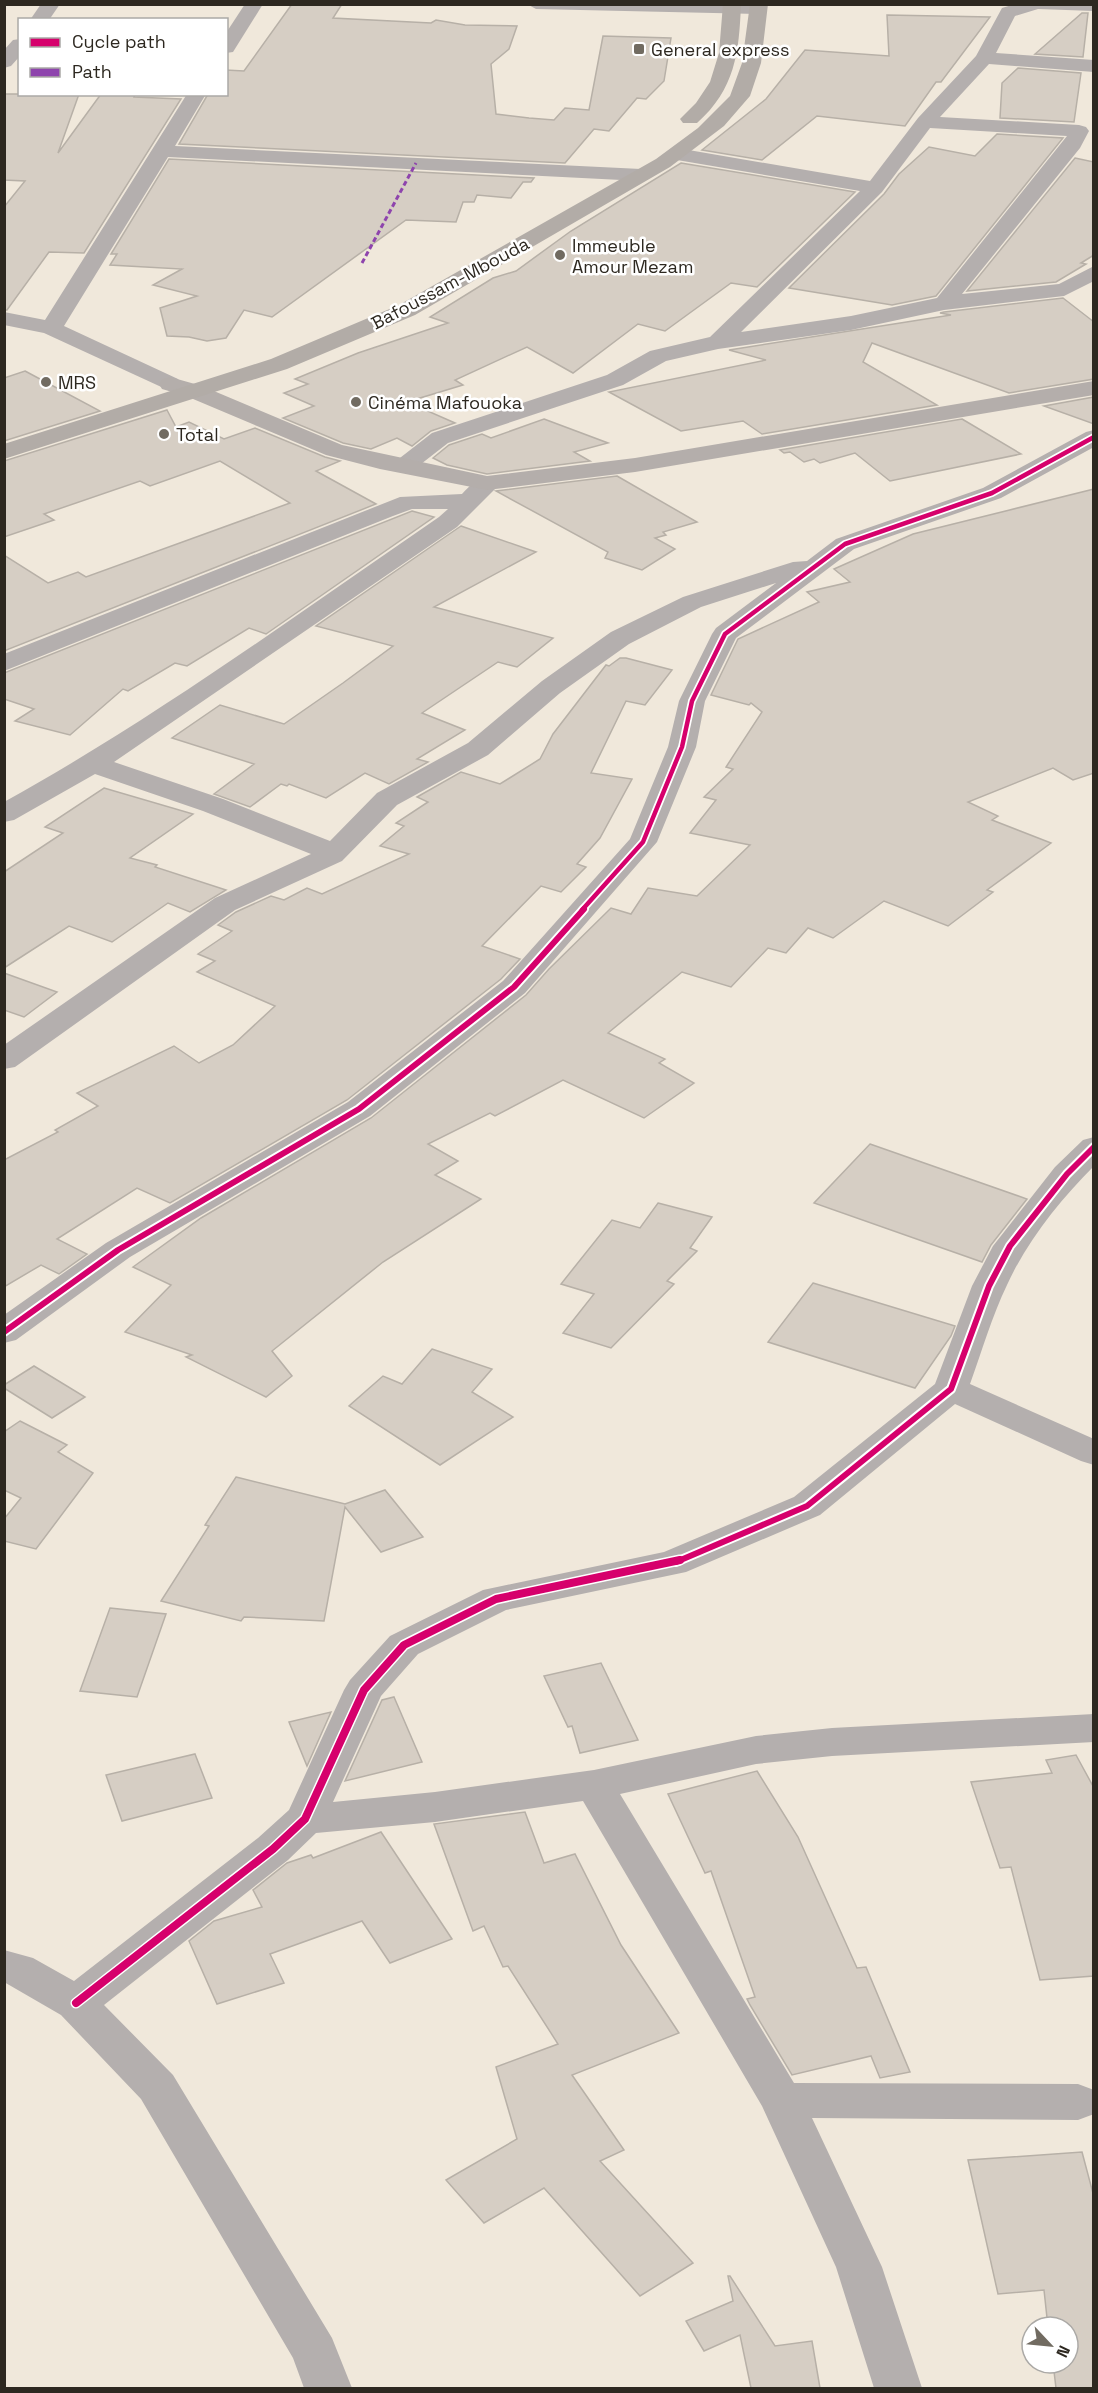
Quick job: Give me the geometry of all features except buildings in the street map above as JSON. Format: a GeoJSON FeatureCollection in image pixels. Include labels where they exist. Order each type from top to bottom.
{"type":"FeatureCollection","features":[{"type":"Feature","properties":{"kind":"highway","name":"Bafoussam-Mbouda"},"geometry":{"type":"LineString","coordinates":[[4,436],[170,384],[324,327],[377,303],[650,149],[703,109],[715,93],[723,77],[732,7]]}},
{"type":"Feature","properties":{"kind":"highway","name":"Bafoussam-Mbouda"},"geometry":{"type":"LineString","coordinates":[[4,452],[279,364],[407,310],[455,285],[677,154],[739,99],[746,83],[759,7]]}},
{"type":"Feature","properties":{"kind":"street"},"geometry":{"type":"LineString","coordinates":[[40,18],[51,4]]}},
{"type":"Feature","properties":{"kind":"street"},"geometry":{"type":"LineString","coordinates":[[228,45],[254,4]]}},
{"type":"Feature","properties":{"kind":"street"},"geometry":{"type":"LineString","coordinates":[[536,4],[759,7]]}},
{"type":"Feature","properties":{"kind":"street"},"geometry":{"type":"LineString","coordinates":[[718,342],[874,188],[925,122],[984,58],[1008,12],[1038,4],[1094,6]]}},
{"type":"Feature","properties":{"kind":"street"},"geometry":{"type":"LineString","coordinates":[[4,62],[18,46]]}},
{"type":"Feature","properties":{"kind":"street"},"geometry":{"type":"LineString","coordinates":[[984,58],[1094,66]]}},
{"type":"Feature","properties":{"kind":"street"},"geometry":{"type":"LineString","coordinates":[[51,328],[196,96]]}},
{"type":"Feature","properties":{"kind":"street"},"geometry":{"type":"LineString","coordinates":[[925,122],[1086,131]]}},
{"type":"Feature","properties":{"kind":"street"},"geometry":{"type":"LineString","coordinates":[[944,303],[1086,131]]}},
{"type":"Feature","properties":{"kind":"street"},"geometry":{"type":"LineString","coordinates":[[162,151],[641,175]]}},
{"type":"Feature","properties":{"kind":"street"},"geometry":{"type":"LineString","coordinates":[[677,154],[874,188]]}},
{"type":"Feature","properties":{"kind":"street"},"geometry":{"type":"LineString","coordinates":[[404,466],[440,438],[615,380],[658,356],[718,342],[850,324],[944,303],[1064,290],[1090,276]]}},
{"type":"Feature","properties":{"kind":"street"},"geometry":{"type":"LineString","coordinates":[[4,318],[51,328],[170,384],[194,391],[334,450],[487,483],[635,465],[1094,388]]}},
{"type":"Feature","properties":{"kind":"street"},"geometry":{"type":"LineString","coordinates":[[4,1060],[225,904],[334,853],[387,799],[478,749],[551,687],[620,638],[692,602],[803,567],[845,544],[992,493],[1094,438]]}},
{"type":"Feature","properties":{"kind":"street"},"geometry":{"type":"LineString","coordinates":[[4,814],[93,764],[426,538],[448,522],[466,501],[487,483]]}},
{"type":"Feature","properties":{"kind":"street"},"geometry":{"type":"LineString","coordinates":[[4,663],[384,510],[409,502],[466,501]]}},
{"type":"Feature","properties":{"kind":"street"},"geometry":{"type":"LineString","coordinates":[[4,1332],[118,1250],[359,1109],[514,987],[643,842],[682,747],[692,701],[724,634],[845,544]]}},
{"type":"Feature","properties":{"kind":"street"},"geometry":{"type":"LineString","coordinates":[[93,764],[213,805],[334,853]]}},
{"type":"Feature","properties":{"kind":"street"},"geometry":{"type":"LineString","coordinates":[[76,2003],[273,1849],[305,1819],[364,1690],[404,1645],[496,1599],[673,1563],[807,1506],[951,1389],[989,1286],[1010,1246],[1067,1174],[1094,1147]]}},
{"type":"Feature","properties":{"kind":"street"},"geometry":{"type":"LineString","coordinates":[[951,1389],[1094,1453]]}},
{"type":"Feature","properties":{"kind":"street"},"geometry":{"type":"LineString","coordinates":[[305,1819],[435,1807],[594,1785],[756,1750],[831,1742],[1094,1728]]}},
{"type":"Feature","properties":{"kind":"street"},"geometry":{"type":"LineString","coordinates":[[594,1785],[781,2100],[859,2267],[898,2388]]}},
{"type":"Feature","properties":{"kind":"street"},"geometry":{"type":"LineString","coordinates":[[9,1973],[76,2003],[157,2087],[315,2352],[328,2388]]}},
{"type":"Feature","properties":{"kind":"street"},"geometry":{"type":"LineString","coordinates":[[781,2100],[1078,2102]]}},
{"type":"Feature","properties":{"kind":"marked path"},"geometry":{"type":"LineString","coordinates":[[362,263],[416,163]]}},
{"type":"Feature","properties":{"kind":"cycle path"},"geometry":{"type":"LineString","coordinates":[[4,1332],[118,1250],[359,1109],[514,987],[643,842],[682,747],[692,701],[725,634],[845,544],[992,493],[1094,437]]}},
{"type":"Feature","properties":{"kind":"cycle path"},"geometry":{"type":"LineString","coordinates":[[76,2003],[273,1849],[305,1819],[364,1690],[404,1645],[496,1599],[673,1563],[807,1506],[951,1389],[989,1286],[1010,1246],[1067,1174],[1094,1147]]}},
{"type":"Feature","properties":{"kind":"place","name":"General express"},"geometry":{"type":"Point","coordinates":[639,49]}},
{"type":"Feature","properties":{"kind":"place","name":"Immeuble Amour Mezam"},"geometry":{"type":"Point","coordinates":[560,255]}},
{"type":"Feature","properties":{"kind":"place","name":"MRS"},"geometry":{"type":"Point","coordinates":[46,382]}},
{"type":"Feature","properties":{"kind":"place","name":"Cinéma Mafouoka"},"geometry":{"type":"Point","coordinates":[356,402]}},
{"type":"Feature","properties":{"kind":"place","name":"Total"},"geometry":{"type":"Point","coordinates":[164,434]}}]}
